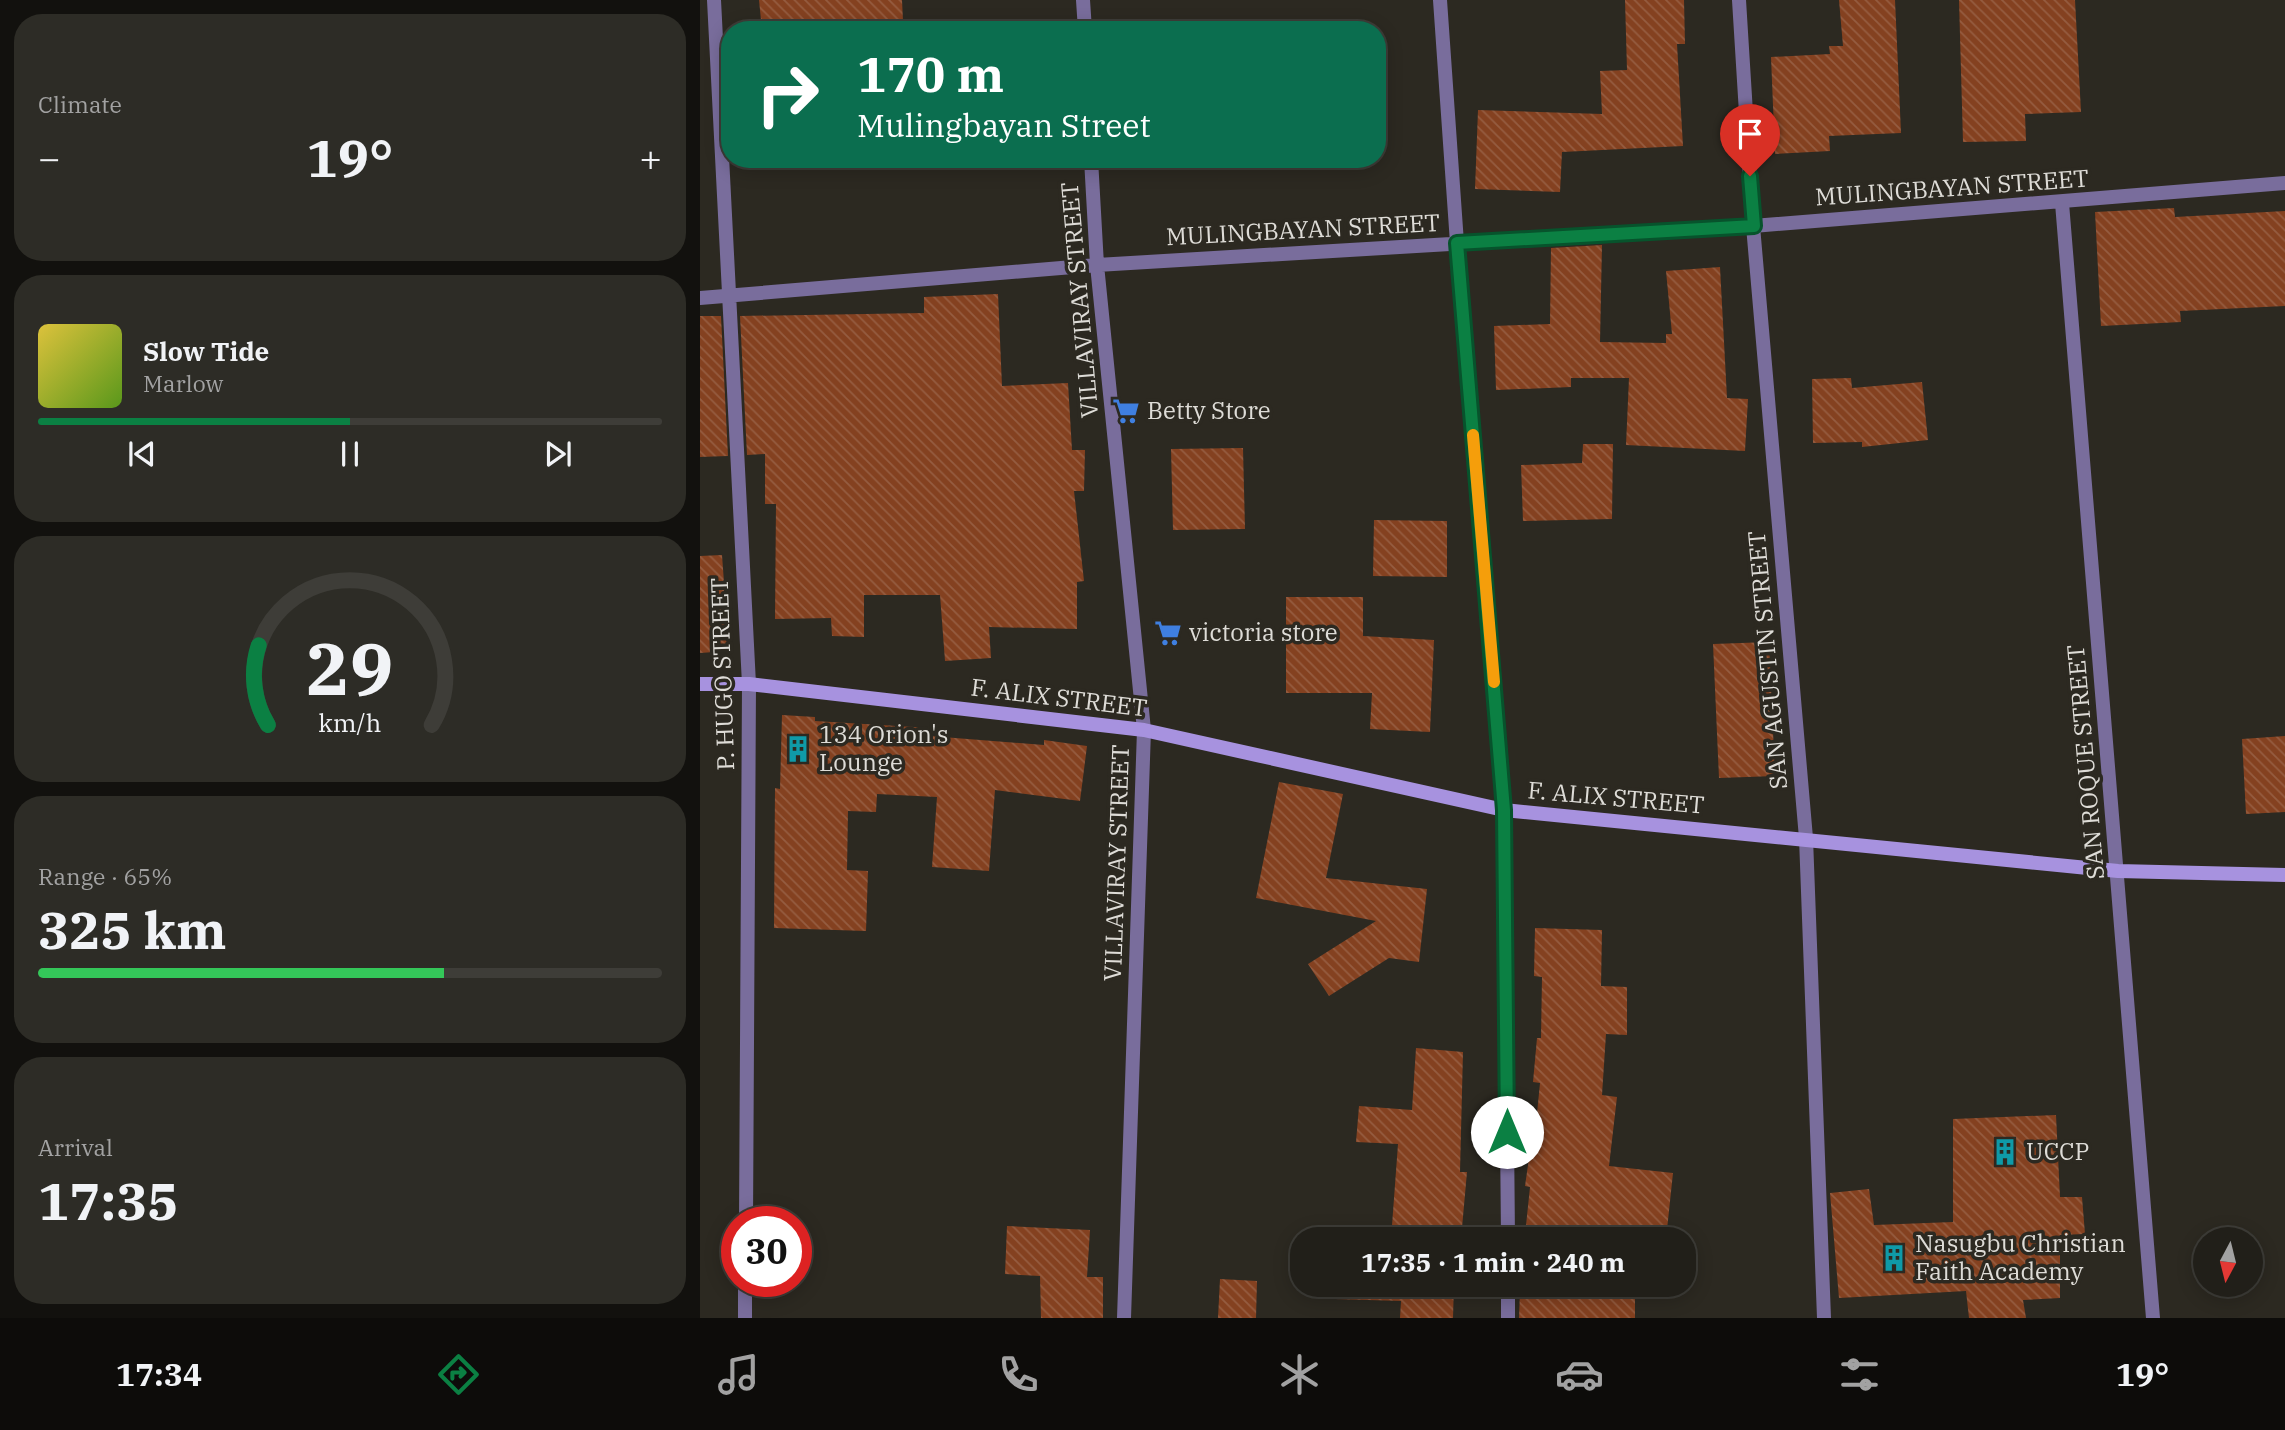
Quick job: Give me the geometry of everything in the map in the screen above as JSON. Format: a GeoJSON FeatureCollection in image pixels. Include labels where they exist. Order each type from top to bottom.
{"type":"FeatureCollection","features":[{"type":"Feature","properties":{"kind":"main road","name":"F. ALIX STREET"},"geometry":{"type":"LineString","coordinates":[[700,684],[750,684],[1144,730],[1504,810],[2118,871],[2285,875]]}},
{"type":"Feature","properties":{"kind":"street","name":"P. HUGO STREET"},"geometry":{"type":"LineString","coordinates":[[714,0],[721,138]]}},
{"type":"Feature","properties":{"kind":"street"},"geometry":{"type":"LineString","coordinates":[[1083,0],[1084,21]]}},
{"type":"Feature","properties":{"kind":"street"},"geometry":{"type":"LineString","coordinates":[[1440,0],[1457,243],[1504,810],[1508,1227]]}},
{"type":"Feature","properties":{"kind":"street","name":"SAN AGUSTIN STREET"},"geometry":{"type":"LineString","coordinates":[[1739,0],[1754,226],[1807,838],[1824,1318]]}},
{"type":"Feature","properties":{"kind":"street","name":"P. HUGO STREET"},"geometry":{"type":"LineString","coordinates":[[723,168],[750,684],[746,1206]]}},
{"type":"Feature","properties":{"kind":"street","name":"VILLAVIRAY STREET"},"geometry":{"type":"LineString","coordinates":[[1092,168],[1097,265],[1144,730],[1124,1318]]}},
{"type":"Feature","properties":{"kind":"street","name":"MULINGBAYAN STREET"},"geometry":{"type":"LineString","coordinates":[[700,298],[1097,265],[1754,226],[2285,183]]}},
{"type":"Feature","properties":{"kind":"street","name":"SAN ROQUE STREET"},"geometry":{"type":"LineString","coordinates":[[2062,203],[2153,1318]]}},
{"type":"Feature","properties":{"kind":"street"},"geometry":{"type":"LineString","coordinates":[[745,1318],[746,1297]]}},
{"type":"Feature","properties":{"kind":"street"},"geometry":{"type":"LineString","coordinates":[[1508,1297],[1508,1318]]}},
{"type":"Feature","properties":{"kind":"building"},"geometry":{"type":"Polygon","coordinates":[[[759,0],[902,0],[903,21],[761,21],[759,0]]]}},
{"type":"Feature","properties":{"kind":"building"},"geometry":{"type":"Polygon","coordinates":[[[1625,0],[1684,0],[1685,44],[1677,44],[1683,146],[1562,152],[1560,192],[1475,189],[1478,110],[1602,114],[1600,71],[1627,70],[1625,0]]]}},
{"type":"Feature","properties":{"kind":"building"},"geometry":{"type":"Polygon","coordinates":[[[1839,0],[1895,0],[1901,133],[1829,136],[1830,151],[1775,154],[1771,57],[1830,54],[1829,46],[1843,46],[1839,0]]]}},
{"type":"Feature","properties":{"kind":"building"},"geometry":{"type":"Polygon","coordinates":[[[1959,0],[2075,0],[2081,112],[2025,114],[2026,141],[1963,142],[1959,0]]]}},
{"type":"Feature","properties":{"kind":"building"},"geometry":{"type":"Polygon","coordinates":[[[2174,208],[2175,217],[2285,211],[2285,306],[2180,311],[2181,322],[2101,326],[2095,212],[2174,208]]]}},
{"type":"Feature","properties":{"kind":"building"},"geometry":{"type":"Polygon","coordinates":[[[1602,245],[1600,342],[1666,343],[1666,334],[1672,334],[1666,271],[1720,267],[1727,398],[1748,399],[1745,451],[1626,445],[1629,378],[1571,378],[1571,387],[1496,390],[1494,326],[1550,324],[1551,248],[1602,245]]]}},
{"type":"Feature","properties":{"kind":"building"},"geometry":{"type":"Polygon","coordinates":[[[998,294],[1002,386],[1068,383],[1072,450],[1085,450],[1084,491],[1074,491],[1084,581],[1077,582],[1077,629],[989,627],[991,658],[945,661],[940,595],[864,595],[864,637],[832,636],[831,618],[775,619],[776,504],[765,504],[765,454],[747,455],[740,316],[924,313],[924,297],[998,294]]]}},
{"type":"Feature","properties":{"kind":"building"},"geometry":{"type":"Polygon","coordinates":[[[700,316],[721,316],[728,456],[700,457],[700,316]]]}},
{"type":"Feature","properties":{"kind":"building"},"geometry":{"type":"Polygon","coordinates":[[[1851,378],[1852,388],[1922,382],[1928,440],[1862,447],[1862,442],[1813,443],[1812,379],[1851,378]]]}},
{"type":"Feature","properties":{"kind":"building"},"geometry":{"type":"Polygon","coordinates":[[[1583,444],[1613,444],[1612,519],[1523,521],[1521,465],[1582,463],[1583,444]]]}},
{"type":"Feature","properties":{"kind":"building"},"geometry":{"type":"Polygon","coordinates":[[[1243,448],[1245,529],[1173,530],[1171,449],[1243,448]]]}},
{"type":"Feature","properties":{"kind":"building"},"geometry":{"type":"Polygon","coordinates":[[[1374,520],[1447,521],[1447,577],[1373,576],[1374,520]]]}},
{"type":"Feature","properties":{"kind":"building"},"geometry":{"type":"Polygon","coordinates":[[[722,555],[729,651],[700,653],[700,556],[722,555]]]}},
{"type":"Feature","properties":{"kind":"building"},"geometry":{"type":"Polygon","coordinates":[[[1286,597],[1363,597],[1363,636],[1434,640],[1430,732],[1370,729],[1372,693],[1286,693],[1286,597]]]}},
{"type":"Feature","properties":{"kind":"building"},"geometry":{"type":"Polygon","coordinates":[[[1769,642],[1775,776],[1719,778],[1713,644],[1769,642]]]}},
{"type":"Feature","properties":{"kind":"building"},"geometry":{"type":"Polygon","coordinates":[[[782,715],[815,717],[815,721],[930,728],[930,736],[1044,745],[1044,740],[1087,746],[1080,801],[995,790],[989,871],[932,867],[937,797],[877,794],[876,812],[848,811],[847,870],[868,871],[866,931],[774,928],[775,788],[780,789],[782,715]]]}},
{"type":"Feature","properties":{"kind":"building"},"geometry":{"type":"Polygon","coordinates":[[[2285,736],[2285,812],[2246,814],[2242,739],[2285,736]]]}},
{"type":"Feature","properties":{"kind":"building"},"geometry":{"type":"Polygon","coordinates":[[[1279,782],[1343,794],[1326,878],[1427,889],[1419,962],[1389,958],[1329,996],[1308,964],[1376,921],[1256,898],[1279,782]]]}},
{"type":"Feature","properties":{"kind":"building"},"geometry":{"type":"Polygon","coordinates":[[[1535,928],[1602,930],[1601,986],[1627,987],[1627,1035],[1606,1034],[1602,1095],[1617,1097],[1609,1166],[1673,1173],[1667,1227],[1526,1227],[1530,1187],[1525,1186],[1531,1144],[1534,1144],[1540,1083],[1533,1082],[1537,1038],[1541,1038],[1542,977],[1534,976],[1535,928]]]}},
{"type":"Feature","properties":{"kind":"building"},"geometry":{"type":"Polygon","coordinates":[[[1416,1048],[1463,1052],[1460,1172],[1467,1172],[1462,1227],[1392,1227],[1398,1144],[1356,1142],[1359,1106],[1412,1110],[1416,1048]]]}},
{"type":"Feature","properties":{"kind":"building"},"geometry":{"type":"Polygon","coordinates":[[[2056,1115],[2060,1197],[2082,1197],[2085,1234],[2060,1235],[2060,1298],[2023,1300],[2026,1318],[1969,1318],[1966,1291],[1839,1298],[1830,1193],[1869,1189],[1874,1225],[1953,1222],[1953,1119],[2056,1115]]]}},
{"type":"Feature","properties":{"kind":"building"},"geometry":{"type":"Polygon","coordinates":[[[1007,1226],[1090,1230],[1087,1277],[1103,1277],[1103,1318],[1041,1318],[1040,1276],[1005,1274],[1007,1226]]]}},
{"type":"Feature","properties":{"kind":"building"},"geometry":{"type":"Polygon","coordinates":[[[1220,1279],[1257,1281],[1256,1318],[1218,1318],[1220,1279]]]}},
{"type":"Feature","properties":{"kind":"building"},"geometry":{"type":"Polygon","coordinates":[[[1454,1297],[1453,1318],[1400,1318],[1401,1301],[1335,1299],[1454,1297]]]}},
{"type":"Feature","properties":{"kind":"building"},"geometry":{"type":"Polygon","coordinates":[[[1520,1297],[1635,1297],[1635,1318],[1519,1318],[1520,1297]]]}},
{"type":"Feature","properties":{"kind":"slow traffic"},"geometry":{"type":"LineString","coordinates":[[1473,435],[1494,682]]}},
{"type":"Feature","properties":{"kind":"place","name":"Betty Store"},"geometry":{"type":"Point","coordinates":[1126,411]}},
{"type":"Feature","properties":{"kind":"place","name":"victoria store"},"geometry":{"type":"Point","coordinates":[1168,633]}},
{"type":"Feature","properties":{"kind":"place","name":"134 Orion's Lounge"},"geometry":{"type":"Point","coordinates":[798,749]}},
{"type":"Feature","properties":{"kind":"place","name":"UCCP"},"geometry":{"type":"Point","coordinates":[2005,1152]}},
{"type":"Feature","properties":{"kind":"place","name":"Nasugbu Christian Faith Academy"},"geometry":{"type":"Point","coordinates":[1894,1258]}},
{"type":"Feature","properties":{"kind":"route"},"geometry":{"type":"LineString","coordinates":[[1507,1132],[1504,810],[1457,243],[1754,226],[1750,176]]}}]}
